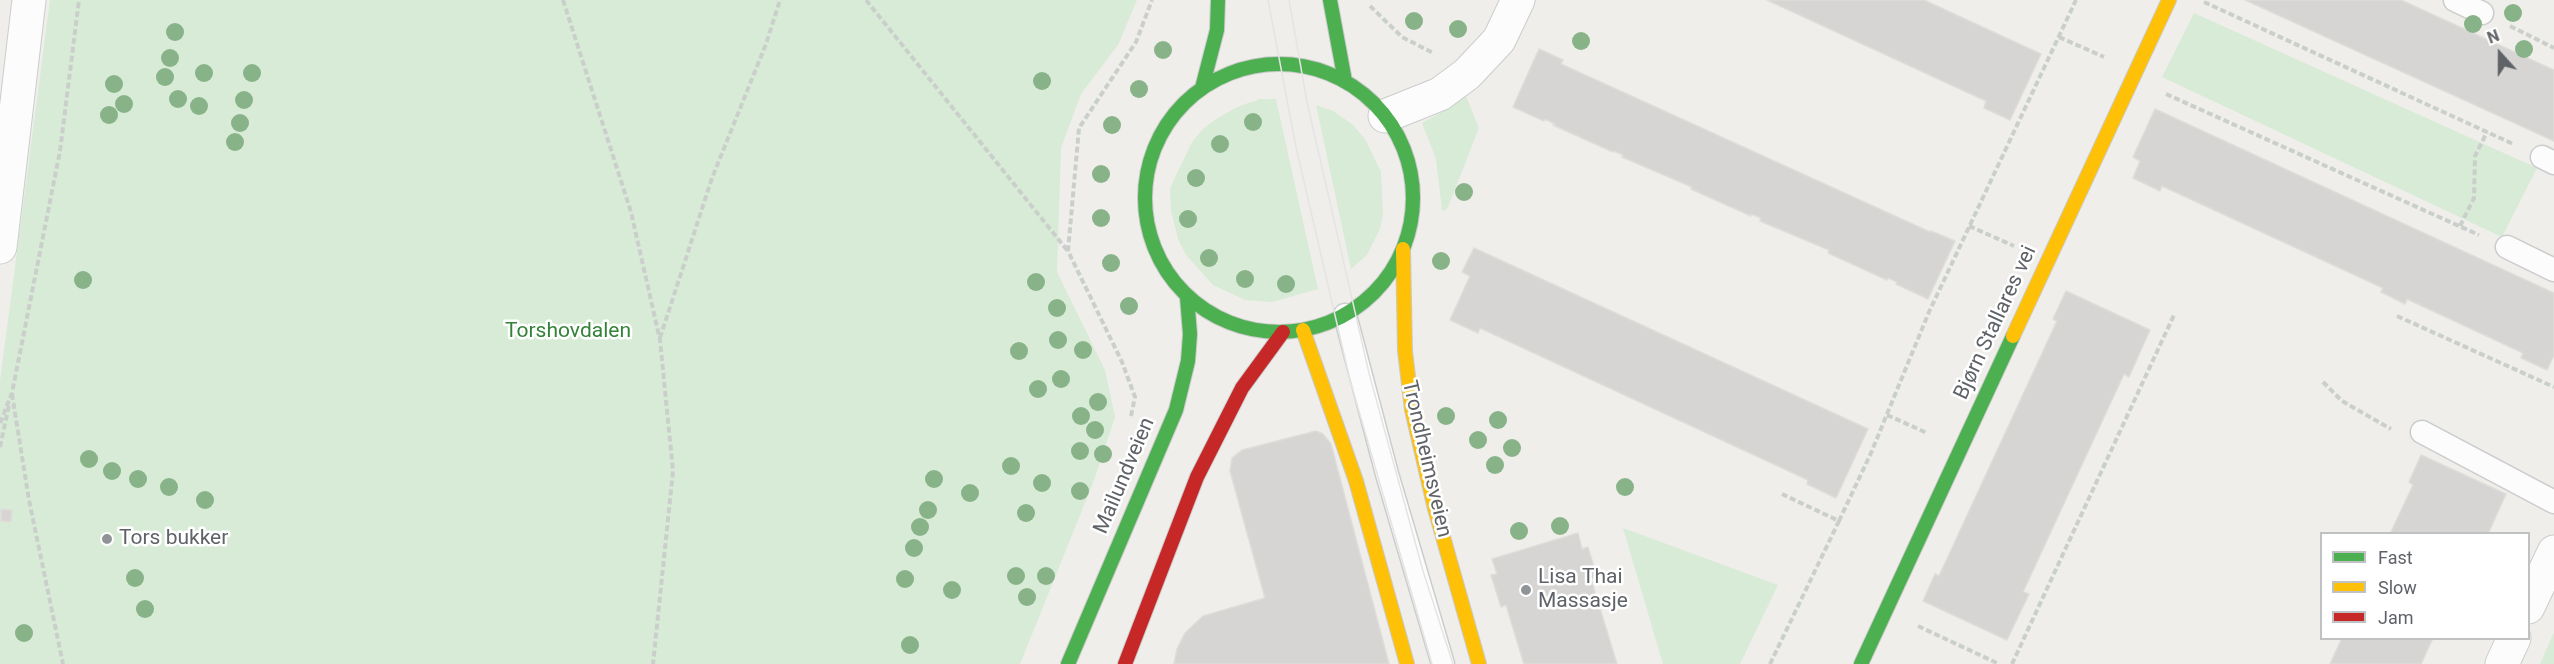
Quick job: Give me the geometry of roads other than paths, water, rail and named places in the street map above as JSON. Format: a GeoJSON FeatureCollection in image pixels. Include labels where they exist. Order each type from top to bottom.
{"type":"FeatureCollection","features":[{"type":"Feature","properties":{"kind":"main road"},"geometry":{"type":"LineString","coordinates":[[1202,88],[1217,30],[1218,0]]}},
{"type":"Feature","properties":{"kind":"main road"},"geometry":{"type":"LineString","coordinates":[[1330,0],[1345,81]]}},
{"type":"Feature","properties":{"kind":"main road","name":"Bjørn Stallares vei"},"geometry":{"type":"LineString","coordinates":[[1861,664],[2169,0]]}},
{"type":"Feature","properties":{"kind":"main road"},"geometry":{"type":"LineString","coordinates":[[1267,64],[1280,68],[1300,66],[1324,72],[1345,81],[1385,116],[1402,147],[1412,180],[1413,204],[1410,226],[1393,270],[1369,298],[1345,315],[1303,330],[1257,331],[1232,324],[1208,313],[1187,297],[1171,279],[1158,259],[1147,225],[1144,189],[1148,165],[1156,143],[1168,122],[1183,103],[1202,88],[1226,74],[1267,64]]}},
{"type":"Feature","properties":{"kind":"main road","name":"Trondheimsveien"},"geometry":{"type":"LineString","coordinates":[[1403,249],[1406,351],[1412,410],[1434,505],[1479,664]]}},
{"type":"Feature","properties":{"kind":"main road","name":"Mailundveien"},"geometry":{"type":"LineString","coordinates":[[1068,664],[1176,410],[1188,362],[1191,334],[1187,297]]}},
{"type":"Feature","properties":{"kind":"main road","name":"Trondheimsveien"},"geometry":{"type":"LineString","coordinates":[[1303,330],[1356,481],[1407,664]]}},
{"type":"Feature","properties":{"kind":"main road"},"geometry":{"type":"LineString","coordinates":[[1125,664],[1197,477],[1242,388],[1283,332]]}},
{"type":"Feature","properties":{"kind":"street"},"geometry":{"type":"LineString","coordinates":[[0,247],[29,0]]}},
{"type":"Feature","properties":{"kind":"street"},"geometry":{"type":"LineString","coordinates":[[1385,116],[1440,94],[1467,74],[1499,40],[1518,0]]}},
{"type":"Feature","properties":{"kind":"street"},"geometry":{"type":"LineString","coordinates":[[2530,605],[2554,552]]}},
{"type":"Feature","properties":{"kind":"street"},"geometry":{"type":"LineString","coordinates":[[2502,664],[2514,640]]}},
{"type":"Feature","properties":{"kind":"lane"},"geometry":{"type":"LineString","coordinates":[[2455,0],[2482,13]]}},
{"type":"Feature","properties":{"kind":"lane"},"geometry":{"type":"LineString","coordinates":[[2507,247],[2554,270]]}},
{"type":"Feature","properties":{"kind":"lane"},"geometry":{"type":"LineString","coordinates":[[1345,315],[1406,541],[1443,664]]}},
{"type":"Feature","properties":{"kind":"lane"},"geometry":{"type":"LineString","coordinates":[[2422,432],[2554,502]]}},
{"type":"Feature","properties":{"kind":"lane","name":"Trondheimsveien"},"geometry":{"type":"LineString","coordinates":[[1356,481],[1406,541]]}},
{"type":"Feature","properties":{"kind":"tram line"},"geometry":{"type":"LineString","coordinates":[[1268,0],[1296,147],[1350,380],[1432,664]]}},
{"type":"Feature","properties":{"kind":"tram line"},"geometry":{"type":"LineString","coordinates":[[1289,0],[1307,102],[1369,373],[1423,571],[1453,664]]}},
{"type":"Feature","properties":{"kind":"place","name":"Tors bukker"},"geometry":{"type":"Point","coordinates":[107,539]}},
{"type":"Feature","properties":{"kind":"place","name":"Lisa Thai Massasje"},"geometry":{"type":"Point","coordinates":[1526,590]}},
{"type":"Feature","properties":{"kind":"park label","name":"Torshovdalen"},"geometry":{"type":"Point","coordinates":[568,332]}}]}
